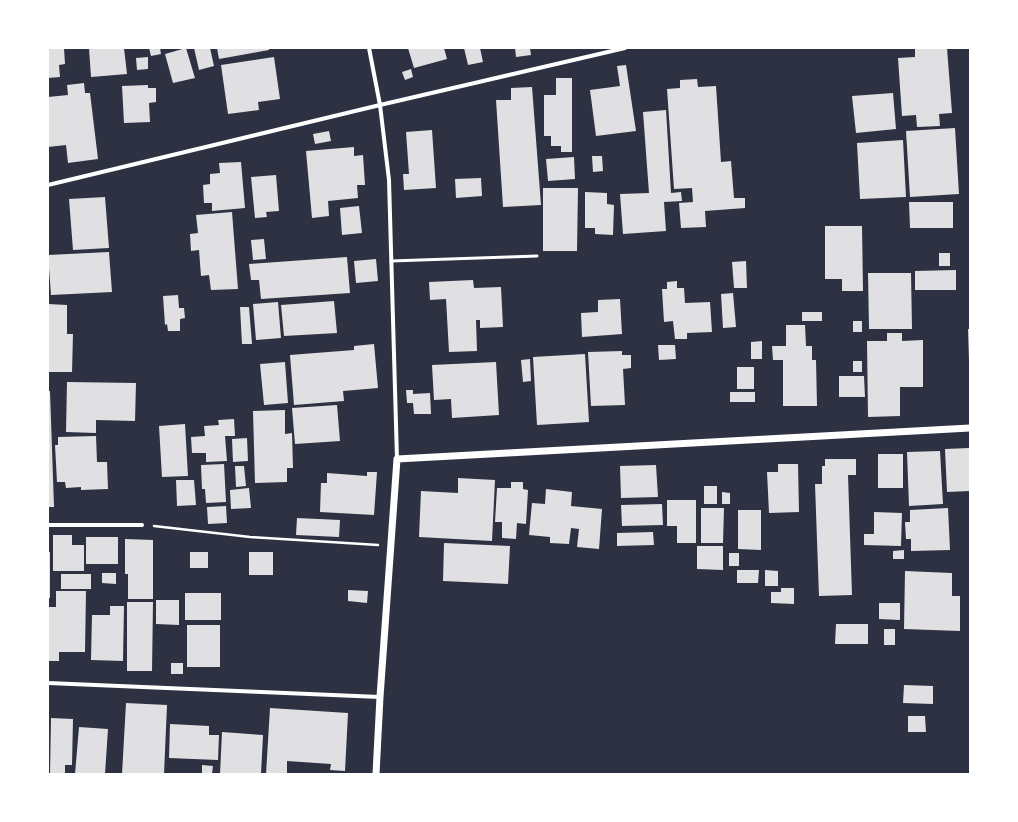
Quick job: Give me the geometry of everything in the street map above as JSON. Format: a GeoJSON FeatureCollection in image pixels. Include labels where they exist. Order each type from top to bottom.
{"type":"FeatureCollection","features":[{"type":"Feature","properties":{"kind":"street"},"geometry":{"type":"LineString","coordinates":[[369,48],[380,105],[389,180],[397,459],[376,774]]}},
{"type":"Feature","properties":{"kind":"street"},"geometry":{"type":"LineString","coordinates":[[48,185],[625,48]]}},
{"type":"Feature","properties":{"kind":"street"},"geometry":{"type":"LineString","coordinates":[[397,459],[970,428]]}},
{"type":"Feature","properties":{"kind":"street"},"geometry":{"type":"LineString","coordinates":[[48,525],[142,525]]}},
{"type":"Feature","properties":{"kind":"street"},"geometry":{"type":"LineString","coordinates":[[48,683],[380,697]]}},
{"type":"Feature","properties":{"kind":"lane"},"geometry":{"type":"LineString","coordinates":[[391,261],[537,256]]}},
{"type":"Feature","properties":{"kind":"path"},"geometry":{"type":"LineString","coordinates":[[142,525],[250,537],[391,546]]}},
{"type":"Feature","properties":{"kind":"building"},"geometry":{"type":"Polygon","coordinates":[[[48,48],[64,48],[65,64],[59,65],[60,77],[48,78],[48,48]]]}},
{"type":"Feature","properties":{"kind":"building"},"geometry":{"type":"Polygon","coordinates":[[[89,48],[124,48],[127,74],[91,77],[89,48]]]}},
{"type":"Feature","properties":{"kind":"building"},"geometry":{"type":"Polygon","coordinates":[[[149,48],[160,48],[161,54],[151,56],[149,48]]]}},
{"type":"Feature","properties":{"kind":"building"},"geometry":{"type":"Polygon","coordinates":[[[186,48],[195,78],[173,83],[165,54],[186,48]]]}},
{"type":"Feature","properties":{"kind":"building"},"geometry":{"type":"Polygon","coordinates":[[[194,48],[210,48],[214,66],[199,70],[194,48]]]}},
{"type":"Feature","properties":{"kind":"building"},"geometry":{"type":"Polygon","coordinates":[[[217,48],[269,48],[269,50],[219,59],[217,48]]]}},
{"type":"Feature","properties":{"kind":"building"},"geometry":{"type":"Polygon","coordinates":[[[408,48],[444,48],[447,59],[414,68],[408,48]]]}},
{"type":"Feature","properties":{"kind":"building"},"geometry":{"type":"Polygon","coordinates":[[[464,48],[480,48],[483,62],[468,65],[464,48]]]}},
{"type":"Feature","properties":{"kind":"building"},"geometry":{"type":"Polygon","coordinates":[[[515,48],[530,48],[531,55],[516,57],[515,48]]]}},
{"type":"Feature","properties":{"kind":"building"},"geometry":{"type":"Polygon","coordinates":[[[915,48],[947,48],[952,113],[939,114],[940,126],[917,127],[916,115],[902,116],[898,58],[915,57],[915,48]]]}},
{"type":"Feature","properties":{"kind":"building"},"geometry":{"type":"Polygon","coordinates":[[[148,57],[148,69],[137,70],[136,58],[148,57]]]}},
{"type":"Feature","properties":{"kind":"building"},"geometry":{"type":"Polygon","coordinates":[[[274,57],[280,99],[258,102],[259,110],[228,114],[221,65],[274,57]]]}},
{"type":"Feature","properties":{"kind":"building"},"geometry":{"type":"Polygon","coordinates":[[[626,65],[636,131],[596,136],[590,90],[620,86],[617,66],[626,65]]]}},
{"type":"Feature","properties":{"kind":"building"},"geometry":{"type":"Polygon","coordinates":[[[411,69],[413,77],[405,80],[402,72],[411,69]]]}},
{"type":"Feature","properties":{"kind":"building"},"geometry":{"type":"Polygon","coordinates":[[[556,78],[572,78],[572,152],[561,152],[561,146],[551,146],[551,136],[544,136],[544,95],[556,95],[556,78]]]}},
{"type":"Feature","properties":{"kind":"building"},"geometry":{"type":"Polygon","coordinates":[[[697,79],[698,87],[716,86],[721,162],[731,161],[734,198],[745,198],[745,208],[705,211],[706,227],[681,228],[679,203],[693,202],[692,188],[674,189],[667,89],[680,88],[680,80],[697,79]]]}},
{"type":"Feature","properties":{"kind":"building"},"geometry":{"type":"Polygon","coordinates":[[[84,83],[85,93],[90,93],[98,159],[68,163],[66,145],[48,147],[48,97],[68,95],[67,85],[84,83]]]}},
{"type":"Feature","properties":{"kind":"building"},"geometry":{"type":"Polygon","coordinates":[[[148,85],[148,88],[156,88],[156,102],[149,103],[150,122],[124,123],[122,86],[148,85]]]}},
{"type":"Feature","properties":{"kind":"building"},"geometry":{"type":"Polygon","coordinates":[[[532,87],[541,205],[503,207],[496,100],[511,100],[511,88],[532,87]]]}},
{"type":"Feature","properties":{"kind":"building"},"geometry":{"type":"Polygon","coordinates":[[[893,93],[896,129],[856,133],[852,96],[893,93]]]}},
{"type":"Feature","properties":{"kind":"building"},"geometry":{"type":"Polygon","coordinates":[[[666,110],[671,193],[681,192],[682,201],[664,202],[666,231],[623,234],[620,194],[649,193],[643,112],[666,110]]]}},
{"type":"Feature","properties":{"kind":"building"},"geometry":{"type":"Polygon","coordinates":[[[955,128],[959,194],[910,197],[906,131],[955,128]]]}},
{"type":"Feature","properties":{"kind":"building"},"geometry":{"type":"Polygon","coordinates":[[[432,130],[436,188],[404,190],[403,174],[409,174],[406,132],[432,130]]]}},
{"type":"Feature","properties":{"kind":"building"},"geometry":{"type":"Polygon","coordinates":[[[329,131],[331,141],[315,144],[313,134],[329,131]]]}},
{"type":"Feature","properties":{"kind":"building"},"geometry":{"type":"Polygon","coordinates":[[[903,140],[906,197],[860,199],[857,143],[903,140]]]}},
{"type":"Feature","properties":{"kind":"building"},"geometry":{"type":"Polygon","coordinates":[[[354,147],[354,156],[363,155],[365,185],[357,185],[358,198],[328,201],[329,216],[312,218],[306,151],[354,147]]]}},
{"type":"Feature","properties":{"kind":"building"},"geometry":{"type":"Polygon","coordinates":[[[592,156],[602,156],[603,171],[593,172],[592,156]]]}},
{"type":"Feature","properties":{"kind":"building"},"geometry":{"type":"Polygon","coordinates":[[[574,157],[575,179],[548,181],[546,159],[574,157]]]}},
{"type":"Feature","properties":{"kind":"building"},"geometry":{"type":"Polygon","coordinates":[[[241,162],[245,208],[212,211],[212,203],[204,203],[203,185],[210,184],[210,174],[220,173],[219,163],[241,162]]]}},
{"type":"Feature","properties":{"kind":"building"},"geometry":{"type":"Polygon","coordinates":[[[276,175],[279,211],[266,212],[267,217],[255,218],[251,177],[276,175]]]}},
{"type":"Feature","properties":{"kind":"building"},"geometry":{"type":"Polygon","coordinates":[[[481,178],[482,196],[456,198],[455,179],[481,178]]]}},
{"type":"Feature","properties":{"kind":"building"},"geometry":{"type":"Polygon","coordinates":[[[543,188],[578,188],[577,251],[543,251],[543,188]]]}},
{"type":"Feature","properties":{"kind":"building"},"geometry":{"type":"Polygon","coordinates":[[[585,192],[607,193],[607,204],[614,205],[613,235],[595,234],[595,228],[585,228],[585,192]]]}},
{"type":"Feature","properties":{"kind":"building"},"geometry":{"type":"Polygon","coordinates":[[[105,197],[109,248],[73,250],[69,199],[105,197]]]}},
{"type":"Feature","properties":{"kind":"building"},"geometry":{"type":"Polygon","coordinates":[[[909,202],[953,202],[953,228],[910,228],[909,202]]]}},
{"type":"Feature","properties":{"kind":"building"},"geometry":{"type":"Polygon","coordinates":[[[359,206],[362,233],[342,235],[340,208],[359,206]]]}},
{"type":"Feature","properties":{"kind":"building"},"geometry":{"type":"Polygon","coordinates":[[[232,212],[238,289],[211,290],[209,275],[201,276],[199,250],[191,251],[190,234],[198,233],[196,215],[232,212]]]}},
{"type":"Feature","properties":{"kind":"building"},"geometry":{"type":"Polygon","coordinates":[[[825,226],[862,226],[863,291],[842,291],[842,279],[825,279],[825,226]]]}},
{"type":"Feature","properties":{"kind":"building"},"geometry":{"type":"Polygon","coordinates":[[[264,239],[266,259],[253,260],[251,240],[264,239]]]}},
{"type":"Feature","properties":{"kind":"building"},"geometry":{"type":"Polygon","coordinates":[[[109,252],[112,292],[51,295],[48,255],[109,252]]]}},
{"type":"Feature","properties":{"kind":"building"},"geometry":{"type":"Polygon","coordinates":[[[939,253],[950,253],[950,266],[939,266],[939,253]]]}},
{"type":"Feature","properties":{"kind":"building"},"geometry":{"type":"Polygon","coordinates":[[[347,257],[350,293],[261,299],[259,280],[251,280],[249,264],[347,257]]]}},
{"type":"Feature","properties":{"kind":"building"},"geometry":{"type":"Polygon","coordinates":[[[376,259],[378,281],[356,283],[354,261],[376,259]]]}},
{"type":"Feature","properties":{"kind":"building"},"geometry":{"type":"Polygon","coordinates":[[[746,261],[747,288],[734,288],[732,262],[746,261]]]}},
{"type":"Feature","properties":{"kind":"building"},"geometry":{"type":"Polygon","coordinates":[[[956,270],[956,290],[915,290],[915,271],[956,270]]]}},
{"type":"Feature","properties":{"kind":"building"},"geometry":{"type":"Polygon","coordinates":[[[868,273],[911,273],[912,329],[869,329],[868,273]]]}},
{"type":"Feature","properties":{"kind":"building"},"geometry":{"type":"Polygon","coordinates":[[[473,280],[474,288],[501,287],[503,327],[480,328],[480,320],[476,320],[477,351],[449,352],[446,299],[430,300],[429,282],[473,280]]]}},
{"type":"Feature","properties":{"kind":"building"},"geometry":{"type":"Polygon","coordinates":[[[677,281],[677,288],[684,288],[685,303],[710,302],[712,332],[687,333],[687,339],[675,339],[673,321],[664,322],[662,289],[667,289],[667,282],[677,281]]]}},
{"type":"Feature","properties":{"kind":"building"},"geometry":{"type":"Polygon","coordinates":[[[733,293],[736,327],[723,328],[721,294],[733,293]]]}},
{"type":"Feature","properties":{"kind":"building"},"geometry":{"type":"Polygon","coordinates":[[[178,295],[179,308],[184,308],[185,318],[180,319],[180,331],[168,331],[167,324],[165,325],[163,296],[178,295]]]}},
{"type":"Feature","properties":{"kind":"building"},"geometry":{"type":"Polygon","coordinates":[[[620,299],[622,334],[582,337],[581,313],[598,312],[598,300],[620,299]]]}},
{"type":"Feature","properties":{"kind":"building"},"geometry":{"type":"Polygon","coordinates":[[[334,301],[337,333],[284,336],[281,305],[334,301]]]}},
{"type":"Feature","properties":{"kind":"building"},"geometry":{"type":"Polygon","coordinates":[[[278,302],[281,338],[256,340],[253,304],[278,302]]]}},
{"type":"Feature","properties":{"kind":"building"},"geometry":{"type":"Polygon","coordinates":[[[48,304],[67,305],[67,334],[73,334],[72,372],[48,372],[48,304]]]}},
{"type":"Feature","properties":{"kind":"building"},"geometry":{"type":"Polygon","coordinates":[[[240,307],[249,307],[252,344],[242,344],[240,307]]]}},
{"type":"Feature","properties":{"kind":"building"},"geometry":{"type":"Polygon","coordinates":[[[802,312],[822,312],[822,321],[802,321],[802,312]]]}},
{"type":"Feature","properties":{"kind":"building"},"geometry":{"type":"Polygon","coordinates":[[[853,321],[862,321],[862,332],[853,332],[853,321]]]}},
{"type":"Feature","properties":{"kind":"building"},"geometry":{"type":"Polygon","coordinates":[[[786,325],[805,325],[806,346],[812,346],[812,360],[816,360],[817,406],[783,406],[783,360],[773,360],[772,346],[786,346],[786,325]]]}},
{"type":"Feature","properties":{"kind":"building"},"geometry":{"type":"Polygon","coordinates":[[[968,329],[970,329],[970,360],[969,360],[968,329]]]}},
{"type":"Feature","properties":{"kind":"building"},"geometry":{"type":"Polygon","coordinates":[[[887,333],[902,333],[902,341],[923,340],[923,387],[900,387],[900,416],[868,417],[867,341],[887,341],[887,333]]]}},
{"type":"Feature","properties":{"kind":"building"},"geometry":{"type":"Polygon","coordinates":[[[762,341],[762,359],[751,359],[751,342],[762,341]]]}},
{"type":"Feature","properties":{"kind":"building"},"geometry":{"type":"Polygon","coordinates":[[[374,344],[378,388],[343,391],[344,401],[294,405],[290,355],[354,350],[354,346],[374,344]]]}},
{"type":"Feature","properties":{"kind":"building"},"geometry":{"type":"Polygon","coordinates":[[[658,345],[675,345],[676,359],[659,360],[658,345]]]}},
{"type":"Feature","properties":{"kind":"building"},"geometry":{"type":"Polygon","coordinates":[[[622,351],[622,355],[631,355],[631,368],[623,369],[625,405],[591,406],[588,352],[622,351]]]}},
{"type":"Feature","properties":{"kind":"building"},"geometry":{"type":"Polygon","coordinates":[[[585,354],[589,422],[537,425],[533,357],[585,354]]]}},
{"type":"Feature","properties":{"kind":"building"},"geometry":{"type":"Polygon","coordinates":[[[530,359],[531,381],[523,382],[521,360],[530,359]]]}},
{"type":"Feature","properties":{"kind":"building"},"geometry":{"type":"Polygon","coordinates":[[[853,361],[862,361],[862,372],[853,372],[853,361]]]}},
{"type":"Feature","properties":{"kind":"building"},"geometry":{"type":"Polygon","coordinates":[[[285,362],[288,403],[264,405],[260,364],[285,362]]]}},
{"type":"Feature","properties":{"kind":"building"},"geometry":{"type":"Polygon","coordinates":[[[496,362],[499,415],[452,418],[451,399],[434,400],[432,365],[496,362]]]}},
{"type":"Feature","properties":{"kind":"building"},"geometry":{"type":"Polygon","coordinates":[[[737,367],[754,367],[754,389],[737,389],[737,367]]]}},
{"type":"Feature","properties":{"kind":"building"},"geometry":{"type":"Polygon","coordinates":[[[839,376],[864,376],[865,397],[839,397],[839,376]]]}},
{"type":"Feature","properties":{"kind":"building"},"geometry":{"type":"Polygon","coordinates":[[[67,382],[136,383],[135,421],[96,420],[96,433],[66,432],[67,382]]]}},
{"type":"Feature","properties":{"kind":"building"},"geometry":{"type":"Polygon","coordinates":[[[406,390],[413,390],[413,394],[430,393],[431,414],[414,414],[413,403],[407,403],[406,390]]]}},
{"type":"Feature","properties":{"kind":"building"},"geometry":{"type":"Polygon","coordinates":[[[48,391],[50,391],[54,507],[48,507],[48,391]]]}},
{"type":"Feature","properties":{"kind":"building"},"geometry":{"type":"Polygon","coordinates":[[[730,392],[755,392],[755,402],[730,402],[730,392]]]}},
{"type":"Feature","properties":{"kind":"building"},"geometry":{"type":"Polygon","coordinates":[[[337,405],[340,441],[295,444],[292,408],[337,405]]]}},
{"type":"Feature","properties":{"kind":"building"},"geometry":{"type":"Polygon","coordinates":[[[285,410],[285,434],[292,433],[293,468],[287,468],[287,482],[255,483],[253,411],[285,410]]]}},
{"type":"Feature","properties":{"kind":"building"},"geometry":{"type":"Polygon","coordinates":[[[234,419],[235,436],[225,436],[227,461],[206,462],[206,453],[192,453],[191,437],[205,436],[204,426],[219,425],[218,420],[234,419]]]}},
{"type":"Feature","properties":{"kind":"building"},"geometry":{"type":"Polygon","coordinates":[[[185,424],[188,476],[162,477],[159,426],[185,424]]]}},
{"type":"Feature","properties":{"kind":"building"},"geometry":{"type":"Polygon","coordinates":[[[96,436],[97,462],[107,462],[108,489],[81,490],[81,487],[66,488],[65,482],[57,482],[55,445],[58,445],[58,437],[96,436]]]}},
{"type":"Feature","properties":{"kind":"building"},"geometry":{"type":"Polygon","coordinates":[[[247,438],[248,461],[233,462],[232,439],[247,438]]]}},
{"type":"Feature","properties":{"kind":"building"},"geometry":{"type":"Polygon","coordinates":[[[969,448],[970,491],[947,492],[945,449],[969,448]]]}},
{"type":"Feature","properties":{"kind":"building"},"geometry":{"type":"Polygon","coordinates":[[[940,451],[943,504],[909,506],[907,452],[940,451]]]}},
{"type":"Feature","properties":{"kind":"building"},"geometry":{"type":"Polygon","coordinates":[[[878,454],[903,454],[903,488],[878,488],[878,454]]]}},
{"type":"Feature","properties":{"kind":"building"},"geometry":{"type":"Polygon","coordinates":[[[825,459],[856,459],[856,475],[848,475],[852,595],[819,596],[815,484],[822,484],[822,466],[825,466],[825,459]]]}},
{"type":"Feature","properties":{"kind":"building"},"geometry":{"type":"Polygon","coordinates":[[[224,464],[226,502],[206,503],[205,489],[202,489],[201,465],[224,464]]]}},
{"type":"Feature","properties":{"kind":"building"},"geometry":{"type":"Polygon","coordinates":[[[778,464],[798,464],[799,512],[769,513],[767,472],[778,472],[778,464]]]}},
{"type":"Feature","properties":{"kind":"building"},"geometry":{"type":"Polygon","coordinates":[[[656,465],[658,497],[621,498],[620,466],[656,465]]]}},
{"type":"Feature","properties":{"kind":"building"},"geometry":{"type":"Polygon","coordinates":[[[235,466],[244,466],[246,486],[236,487],[235,466]]]}},
{"type":"Feature","properties":{"kind":"building"},"geometry":{"type":"Polygon","coordinates":[[[367,472],[377,472],[374,515],[320,512],[321,483],[327,483],[327,473],[367,476],[367,472]]]}},
{"type":"Feature","properties":{"kind":"building"},"geometry":{"type":"Polygon","coordinates":[[[458,478],[495,480],[492,541],[419,537],[421,491],[458,493],[458,478]]]}},
{"type":"Feature","properties":{"kind":"building"},"geometry":{"type":"Polygon","coordinates":[[[176,480],[194,480],[196,505],[177,506],[176,480]]]}},
{"type":"Feature","properties":{"kind":"building"},"geometry":{"type":"Polygon","coordinates":[[[511,482],[523,482],[523,489],[528,490],[526,524],[517,523],[516,539],[502,538],[502,522],[495,522],[497,488],[511,488],[511,482]]]}},
{"type":"Feature","properties":{"kind":"building"},"geometry":{"type":"Polygon","coordinates":[[[704,486],[717,486],[717,504],[704,504],[704,486]]]}},
{"type":"Feature","properties":{"kind":"building"},"geometry":{"type":"Polygon","coordinates":[[[249,488],[251,508],[231,509],[230,490],[249,488]]]}},
{"type":"Feature","properties":{"kind":"building"},"geometry":{"type":"Polygon","coordinates":[[[546,489],[572,492],[571,506],[602,509],[599,549],[577,547],[579,529],[571,528],[569,544],[550,543],[550,537],[529,535],[532,503],[545,504],[546,489]]]}},
{"type":"Feature","properties":{"kind":"building"},"geometry":{"type":"Polygon","coordinates":[[[722,492],[730,493],[730,504],[722,504],[722,492]]]}},
{"type":"Feature","properties":{"kind":"building"},"geometry":{"type":"Polygon","coordinates":[[[667,500],[696,500],[696,543],[677,543],[677,526],[667,526],[667,500]]]}},
{"type":"Feature","properties":{"kind":"building"},"geometry":{"type":"Polygon","coordinates":[[[662,504],[663,525],[622,526],[621,505],[662,504]]]}},
{"type":"Feature","properties":{"kind":"building"},"geometry":{"type":"Polygon","coordinates":[[[226,506],[227,523],[208,524],[207,507],[226,506]]]}},
{"type":"Feature","properties":{"kind":"building"},"geometry":{"type":"Polygon","coordinates":[[[701,508],[724,508],[723,543],[701,543],[701,508]]]}},
{"type":"Feature","properties":{"kind":"building"},"geometry":{"type":"Polygon","coordinates":[[[948,508],[950,550],[911,551],[911,539],[906,539],[905,522],[910,522],[910,510],[948,508]]]}},
{"type":"Feature","properties":{"kind":"building"},"geometry":{"type":"Polygon","coordinates":[[[738,510],[761,510],[761,550],[738,549],[738,510]]]}},
{"type":"Feature","properties":{"kind":"building"},"geometry":{"type":"Polygon","coordinates":[[[874,512],[902,513],[901,546],[864,545],[864,534],[874,534],[874,512]]]}},
{"type":"Feature","properties":{"kind":"building"},"geometry":{"type":"Polygon","coordinates":[[[297,518],[340,520],[339,537],[296,535],[297,518]]]}},
{"type":"Feature","properties":{"kind":"building"},"geometry":{"type":"Polygon","coordinates":[[[653,532],[654,545],[617,546],[617,533],[653,532]]]}},
{"type":"Feature","properties":{"kind":"building"},"geometry":{"type":"Polygon","coordinates":[[[53,535],[72,535],[72,545],[84,545],[84,571],[53,571],[53,535]]]}},
{"type":"Feature","properties":{"kind":"building"},"geometry":{"type":"Polygon","coordinates":[[[86,537],[118,537],[118,564],[86,564],[86,537]]]}},
{"type":"Feature","properties":{"kind":"building"},"geometry":{"type":"Polygon","coordinates":[[[125,539],[153,540],[153,599],[128,599],[128,574],[125,574],[125,539]]]}},
{"type":"Feature","properties":{"kind":"building"},"geometry":{"type":"Polygon","coordinates":[[[444,543],[510,546],[508,584],[443,581],[444,543]]]}},
{"type":"Feature","properties":{"kind":"building"},"geometry":{"type":"Polygon","coordinates":[[[697,546],[723,546],[723,570],[697,569],[697,546]]]}},
{"type":"Feature","properties":{"kind":"building"},"geometry":{"type":"Polygon","coordinates":[[[904,550],[904,559],[893,559],[893,551],[904,550]]]}},
{"type":"Feature","properties":{"kind":"building"},"geometry":{"type":"Polygon","coordinates":[[[48,552],[50,552],[50,598],[48,598],[48,552]]]}},
{"type":"Feature","properties":{"kind":"building"},"geometry":{"type":"Polygon","coordinates":[[[190,552],[208,552],[208,568],[190,568],[190,552]]]}},
{"type":"Feature","properties":{"kind":"building"},"geometry":{"type":"Polygon","coordinates":[[[249,552],[273,552],[273,575],[249,575],[249,552]]]}},
{"type":"Feature","properties":{"kind":"building"},"geometry":{"type":"Polygon","coordinates":[[[729,553],[739,553],[739,566],[729,566],[729,553]]]}},
{"type":"Feature","properties":{"kind":"building"},"geometry":{"type":"Polygon","coordinates":[[[737,570],[759,570],[758,583],[737,583],[737,570]]]}},
{"type":"Feature","properties":{"kind":"building"},"geometry":{"type":"Polygon","coordinates":[[[765,570],[778,571],[778,586],[765,586],[765,570]]]}},
{"type":"Feature","properties":{"kind":"building"},"geometry":{"type":"Polygon","coordinates":[[[905,571],[952,573],[952,596],[960,596],[960,631],[904,629],[905,571]]]}},
{"type":"Feature","properties":{"kind":"building"},"geometry":{"type":"Polygon","coordinates":[[[102,573],[116,573],[116,584],[102,583],[102,573]]]}},
{"type":"Feature","properties":{"kind":"building"},"geometry":{"type":"Polygon","coordinates":[[[61,574],[91,574],[91,589],[61,589],[61,574]]]}},
{"type":"Feature","properties":{"kind":"building"},"geometry":{"type":"Polygon","coordinates":[[[781,588],[794,588],[794,604],[771,603],[771,592],[781,592],[781,588]]]}},
{"type":"Feature","properties":{"kind":"building"},"geometry":{"type":"Polygon","coordinates":[[[348,590],[368,591],[367,603],[348,601],[348,590]]]}},
{"type":"Feature","properties":{"kind":"building"},"geometry":{"type":"Polygon","coordinates":[[[56,591],[86,591],[85,652],[59,652],[59,661],[48,661],[48,607],[56,607],[56,591]]]}},
{"type":"Feature","properties":{"kind":"building"},"geometry":{"type":"Polygon","coordinates":[[[185,593],[221,593],[221,620],[185,620],[185,593]]]}},
{"type":"Feature","properties":{"kind":"building"},"geometry":{"type":"Polygon","coordinates":[[[156,600],[179,600],[179,625],[156,624],[156,600]]]}},
{"type":"Feature","properties":{"kind":"building"},"geometry":{"type":"Polygon","coordinates":[[[127,602],[153,602],[152,671],[127,671],[127,602]]]}},
{"type":"Feature","properties":{"kind":"building"},"geometry":{"type":"Polygon","coordinates":[[[879,603],[900,603],[900,620],[879,619],[879,603]]]}},
{"type":"Feature","properties":{"kind":"building"},"geometry":{"type":"Polygon","coordinates":[[[110,606],[124,606],[123,661],[91,660],[92,615],[110,615],[110,606]]]}},
{"type":"Feature","properties":{"kind":"building"},"geometry":{"type":"Polygon","coordinates":[[[836,624],[868,624],[868,644],[835,644],[836,624]]]}},
{"type":"Feature","properties":{"kind":"building"},"geometry":{"type":"Polygon","coordinates":[[[187,625],[220,625],[220,667],[187,667],[187,625]]]}},
{"type":"Feature","properties":{"kind":"building"},"geometry":{"type":"Polygon","coordinates":[[[884,629],[895,629],[895,645],[884,645],[884,629]]]}},
{"type":"Feature","properties":{"kind":"building"},"geometry":{"type":"Polygon","coordinates":[[[171,663],[183,663],[183,674],[171,674],[171,663]]]}},
{"type":"Feature","properties":{"kind":"building"},"geometry":{"type":"Polygon","coordinates":[[[904,685],[933,686],[933,704],[903,703],[904,685]]]}},
{"type":"Feature","properties":{"kind":"building"},"geometry":{"type":"Polygon","coordinates":[[[126,703],[167,705],[164,774],[122,774],[126,703]]]}},
{"type":"Feature","properties":{"kind":"building"},"geometry":{"type":"Polygon","coordinates":[[[270,708],[348,713],[345,771],[330,770],[331,764],[287,761],[287,774],[266,774],[270,708]]]}},
{"type":"Feature","properties":{"kind":"building"},"geometry":{"type":"Polygon","coordinates":[[[908,716],[925,716],[926,732],[908,732],[908,716]]]}},
{"type":"Feature","properties":{"kind":"building"},"geometry":{"type":"Polygon","coordinates":[[[51,718],[73,719],[72,765],[65,765],[65,774],[50,774],[51,718]]]}},
{"type":"Feature","properties":{"kind":"building"},"geometry":{"type":"Polygon","coordinates":[[[170,724],[209,726],[209,735],[219,735],[218,760],[169,758],[170,724]]]}},
{"type":"Feature","properties":{"kind":"building"},"geometry":{"type":"Polygon","coordinates":[[[79,727],[108,729],[105,774],[75,774],[79,727]]]}},
{"type":"Feature","properties":{"kind":"building"},"geometry":{"type":"Polygon","coordinates":[[[222,732],[263,735],[261,774],[220,774],[222,732]]]}},
{"type":"Feature","properties":{"kind":"building"},"geometry":{"type":"Polygon","coordinates":[[[202,765],[213,766],[212,774],[202,774],[202,765]]]}}]}
